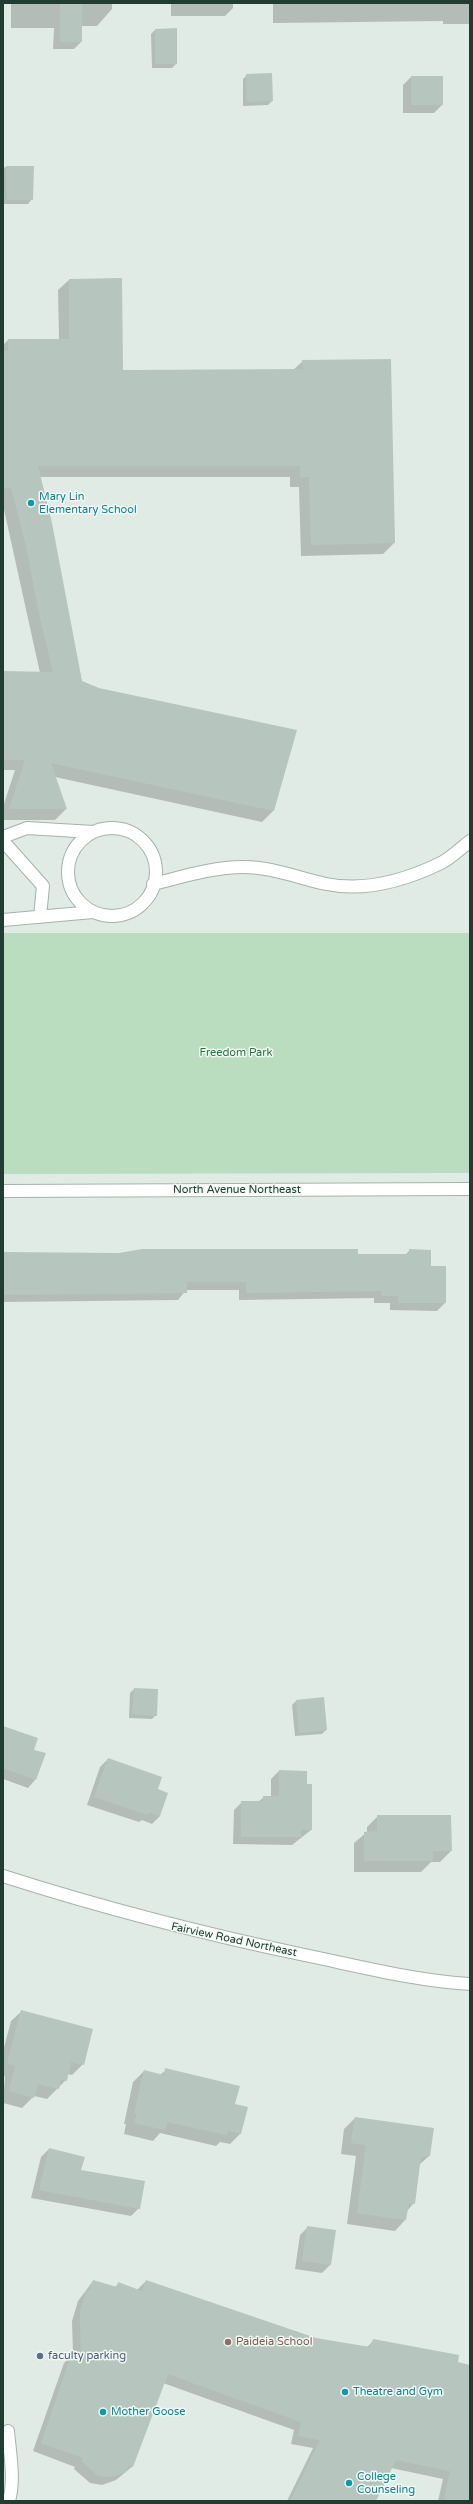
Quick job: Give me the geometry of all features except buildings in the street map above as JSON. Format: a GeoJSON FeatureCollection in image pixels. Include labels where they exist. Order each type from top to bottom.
{"type":"FeatureCollection","features":[{"type":"Feature","properties":{"kind":"street"},"geometry":{"type":"LineString","coordinates":[[3,837],[26,828],[93,832],[113,828],[130,832],[144,842],[153,856],[156,873],[153,884],[142,904],[127,913],[110,916],[93,912],[3,920]]}},
{"type":"Feature","properties":{"kind":"street"},"geometry":{"type":"LineString","coordinates":[[93,832],[82,839],[71,854],[68,870],[70,888],[80,902],[93,912]]}},
{"type":"Feature","properties":{"kind":"street"},"geometry":{"type":"LineString","coordinates":[[3,841],[43,886],[40,917]]}},
{"type":"Feature","properties":{"kind":"street"},"geometry":{"type":"LineString","coordinates":[[153,884],[189,875],[243,867],[287,873],[326,884],[352,887],[390,882],[442,863],[470,841]]}},
{"type":"Feature","properties":{"kind":"street","name":"North Avenue Northeast"},"geometry":{"type":"LineString","coordinates":[[3,1191],[470,1188]]}},
{"type":"Feature","properties":{"kind":"street","name":"Fairview Road Northeast"},"geometry":{"type":"LineString","coordinates":[[3,1876],[68,1897],[197,1932],[405,1976],[470,1984]]}},
{"type":"Feature","properties":{"kind":"street"},"geometry":{"type":"LineString","coordinates":[[8,2431],[12,2474],[12,2492],[9,2501]]}},
{"type":"Feature","properties":{"kind":"green space","name":"Freedom Park"},"geometry":{"type":"Polygon","coordinates":[[[3,933],[470,933],[470,1173],[3,1174],[3,933]]]}},
{"type":"Feature","properties":{"kind":"place","name":"Mary Lin Elementary School"},"geometry":{"type":"Point","coordinates":[31,503]}},
{"type":"Feature","properties":{"kind":"place","name":"Paideia School"},"geometry":{"type":"Point","coordinates":[228,2342]}},
{"type":"Feature","properties":{"kind":"place","name":"faculty parking"},"geometry":{"type":"Point","coordinates":[40,2356]}},
{"type":"Feature","properties":{"kind":"place","name":"Theatre and Gym"},"geometry":{"type":"Point","coordinates":[345,2392]}},
{"type":"Feature","properties":{"kind":"place","name":"Mother Goose"},"geometry":{"type":"Point","coordinates":[103,2412]}},
{"type":"Feature","properties":{"kind":"place","name":"College Counseling"},"geometry":{"type":"Point","coordinates":[349,2483]}}]}
